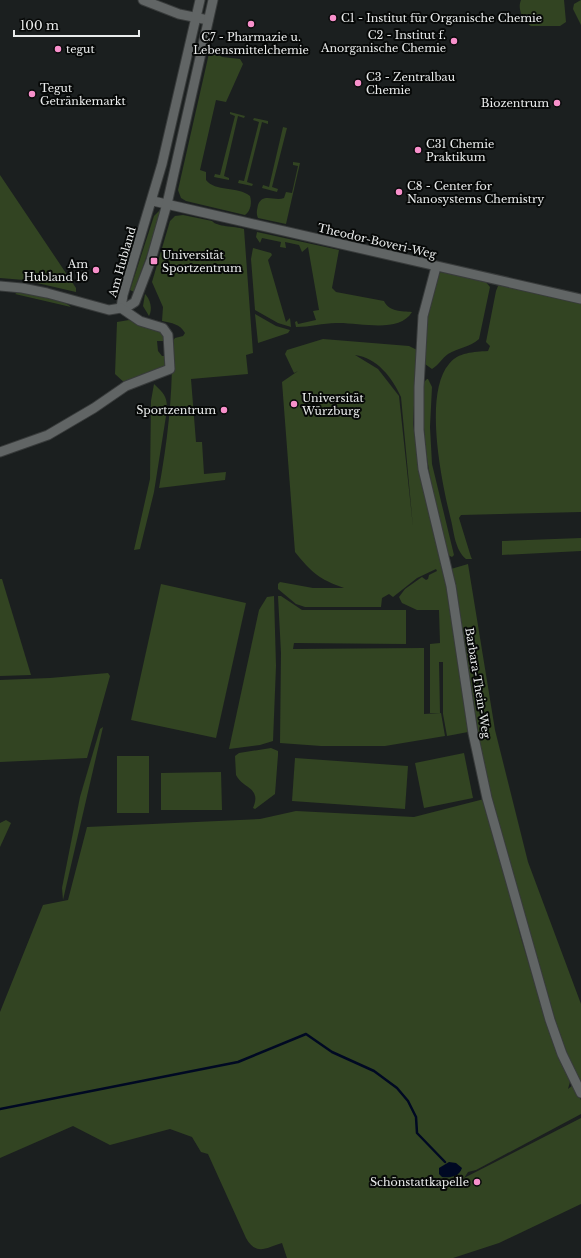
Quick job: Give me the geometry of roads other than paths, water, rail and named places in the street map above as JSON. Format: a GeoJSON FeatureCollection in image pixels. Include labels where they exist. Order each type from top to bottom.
{"type":"FeatureCollection","features":[{"type":"Feature","properties":{"kind":"street"},"geometry":{"type":"LineString","coordinates":[[143,0],[196,18],[208,20]]}},
{"type":"Feature","properties":{"kind":"street","name":"Am Hubland"},"geometry":{"type":"LineString","coordinates":[[200,0],[153,201],[123,295],[121,308],[132,305],[137,298],[167,204],[179,159],[213,0]]}},
{"type":"Feature","properties":{"kind":"street","name":"Theodor-Boveri-Weg"},"geometry":{"type":"LineString","coordinates":[[153,201],[581,300]]}},
{"type":"Feature","properties":{"kind":"street","name":"Barbara-Thein-Weg"},"geometry":{"type":"LineString","coordinates":[[436,267],[423,316],[419,387],[419,430],[423,469],[451,586],[473,733],[487,798],[550,1020],[562,1054],[581,1093]]}},
{"type":"Feature","properties":{"kind":"street"},"geometry":{"type":"LineString","coordinates":[[0,286],[22,288],[41,292],[105,310],[121,308],[140,321],[163,328],[168,335],[170,369],[126,386],[94,408],[48,435],[0,452]]}},
{"type":"Feature","properties":{"kind":"water"},"geometry":{"type":"Polygon","coordinates":[[[449,1162],[456,1163],[462,1168],[461,1171],[454,1176],[442,1177],[439,1174],[439,1168],[449,1162]]]}},
{"type":"Feature","properties":{"kind":"waterway"},"geometry":{"type":"LineString","coordinates":[[0,1109],[238,1062],[306,1034],[332,1052],[374,1071],[397,1088],[408,1101],[416,1117],[417,1133],[445,1162]]}},
{"type":"Feature","properties":{"kind":"place","name":"C1 - Institut für Organische Chemie"},"geometry":{"type":"Point","coordinates":[333,18]}},
{"type":"Feature","properties":{"kind":"place","name":"C7 - Pharmazie u. Lebensmittelchemie"},"geometry":{"type":"Point","coordinates":[251,24]}},
{"type":"Feature","properties":{"kind":"place","name":"C2 - Institut f. Anorganische Chemie"},"geometry":{"type":"Point","coordinates":[454,41]}},
{"type":"Feature","properties":{"kind":"place","name":"tegut"},"geometry":{"type":"Point","coordinates":[58,49]}},
{"type":"Feature","properties":{"kind":"place","name":"C3 - Zentralbau Chemie"},"geometry":{"type":"Point","coordinates":[358,83]}},
{"type":"Feature","properties":{"kind":"place","name":"Tegut Getränkemarkt"},"geometry":{"type":"Point","coordinates":[32,94]}},
{"type":"Feature","properties":{"kind":"place","name":"Biozentrum"},"geometry":{"type":"Point","coordinates":[557,103]}},
{"type":"Feature","properties":{"kind":"place","name":"C31 Chemie Praktikum"},"geometry":{"type":"Point","coordinates":[418,150]}},
{"type":"Feature","properties":{"kind":"place","name":"C8 - Center for Nanosystems Chemistry"},"geometry":{"type":"Point","coordinates":[399,192]}},
{"type":"Feature","properties":{"kind":"place","name":"Universität Sportzentrum"},"geometry":{"type":"Point","coordinates":[154,261]}},
{"type":"Feature","properties":{"kind":"place","name":"Am Hubland 16"},"geometry":{"type":"Point","coordinates":[96,270]}},
{"type":"Feature","properties":{"kind":"place","name":"Universität Würzburg"},"geometry":{"type":"Point","coordinates":[294,404]}},
{"type":"Feature","properties":{"kind":"place","name":"Sportzentrum"},"geometry":{"type":"Point","coordinates":[224,410]}},
{"type":"Feature","properties":{"kind":"place","name":"Schönstattkapelle"},"geometry":{"type":"Point","coordinates":[477,1182]}}]}
